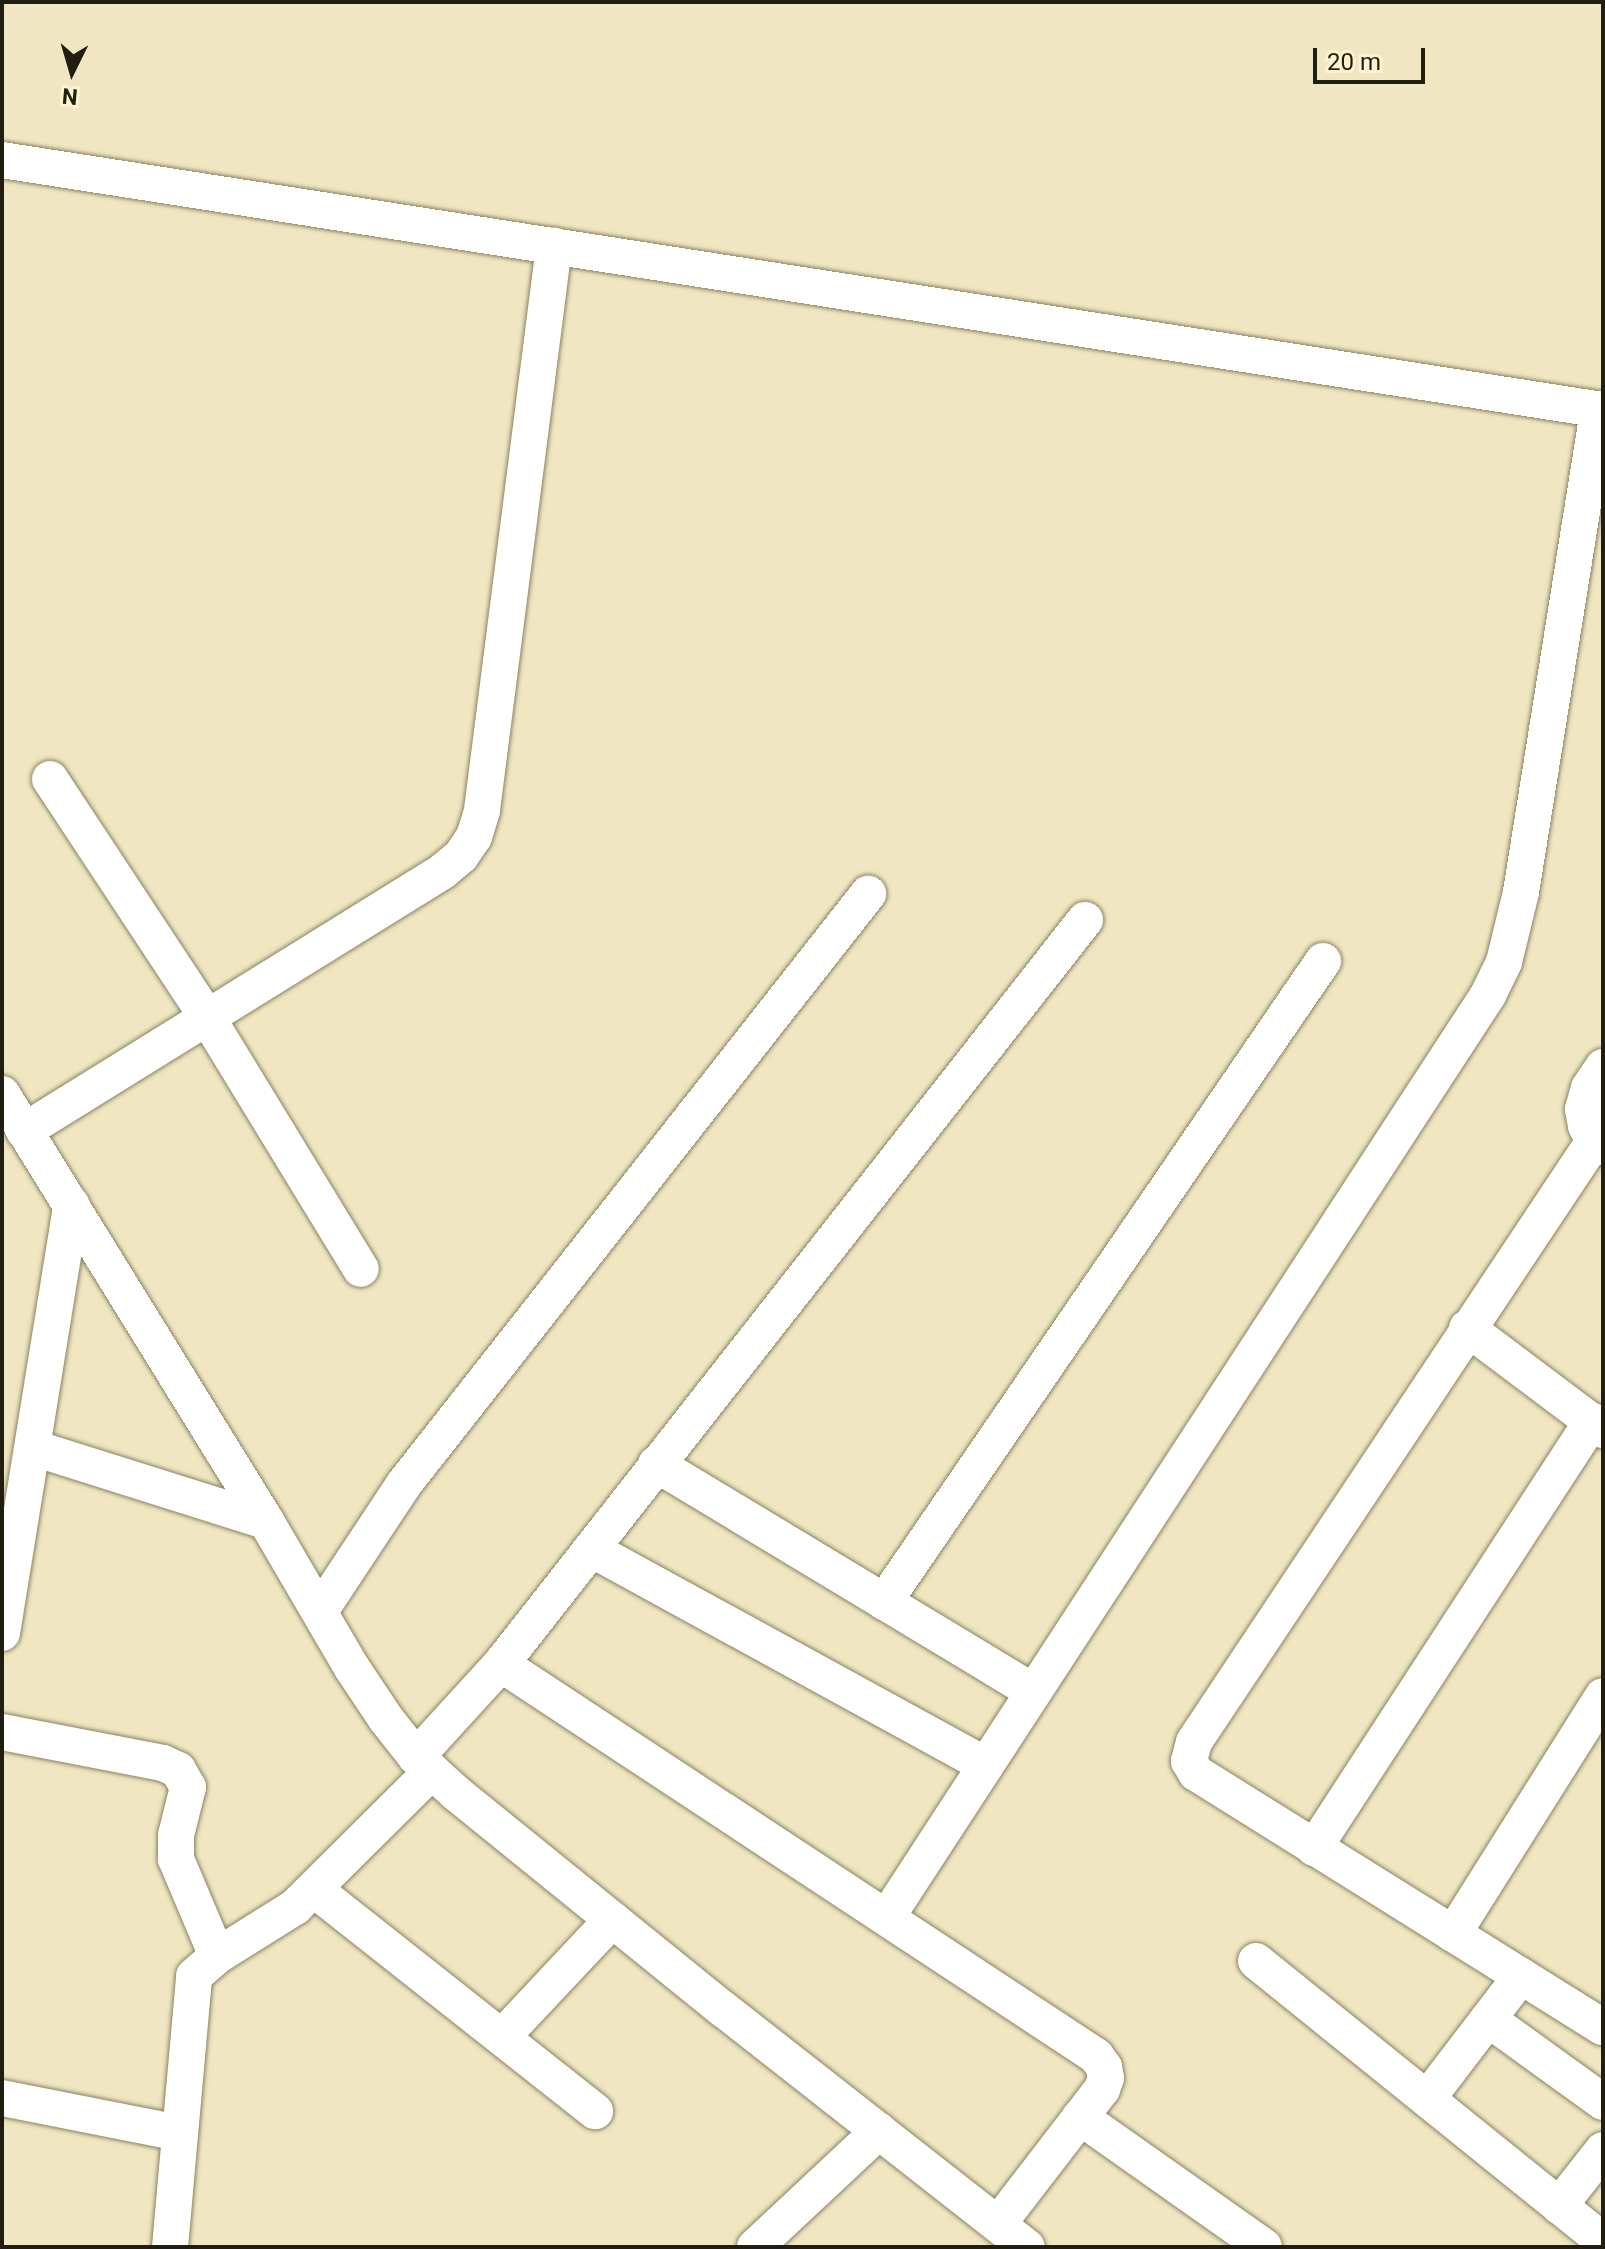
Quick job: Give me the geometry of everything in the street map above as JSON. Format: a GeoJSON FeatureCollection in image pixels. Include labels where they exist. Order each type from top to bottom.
{"type":"FeatureCollection","features":[{"type":"Feature","properties":{"kind":"street"},"geometry":{"type":"LineString","coordinates":[[2,160],[1600,410],[1521,892],[1504,962],[1473,1024],[887,1917]]}},
{"type":"Feature","properties":{"kind":"street"},"geometry":{"type":"LineString","coordinates":[[24,1131],[443,871],[461,856],[474,837],[482,810],[554,246]]}},
{"type":"Feature","properties":{"kind":"street"},"geometry":{"type":"LineString","coordinates":[[50,779],[207,1017],[361,1269]]}},
{"type":"Feature","properties":{"kind":"street"},"geometry":{"type":"LineString","coordinates":[[320,1611],[404,1484],[868,894]]}},
{"type":"Feature","properties":{"kind":"street"},"geometry":{"type":"LineString","coordinates":[[170,2247],[190,1987],[201,1967],[278,1920],[315,1890],[424,1764],[1085,920]]}},
{"type":"Feature","properties":{"kind":"street"},"geometry":{"type":"LineString","coordinates":[[884,1602],[1323,961]]}},
{"type":"Feature","properties":{"kind":"street"},"geometry":{"type":"LineString","coordinates":[[1602,2023],[1521,1976],[1196,1773],[1191,1768],[1189,1753],[1467,1328],[1598,1144],[1583,1109],[1589,1088],[1603,1067]]}},
{"type":"Feature","properties":{"kind":"street"},"geometry":{"type":"LineString","coordinates":[[2,1094],[386,1719],[424,1764],[612,1920],[1027,2247]]}},
{"type":"Feature","properties":{"kind":"street"},"geometry":{"type":"LineString","coordinates":[[2,1633],[71,1205]]}},
{"type":"Feature","properties":{"kind":"street"},"geometry":{"type":"LineString","coordinates":[[1314,1848],[1597,1425],[1467,1328]]}},
{"type":"Feature","properties":{"kind":"street"},"geometry":{"type":"LineString","coordinates":[[34,1448],[266,1521]]}},
{"type":"Feature","properties":{"kind":"street"},"geometry":{"type":"LineString","coordinates":[[656,1464],[1034,1692]]}},
{"type":"Feature","properties":{"kind":"street"},"geometry":{"type":"LineString","coordinates":[[591,1549],[986,1765]]}},
{"type":"Feature","properties":{"kind":"street"},"geometry":{"type":"LineString","coordinates":[[501,1664],[1096,2056],[1104,2067],[1106,2078],[998,2224]]}},
{"type":"Feature","properties":{"kind":"street"},"geometry":{"type":"LineString","coordinates":[[1453,1934],[1603,1696]]}},
{"type":"Feature","properties":{"kind":"street"},"geometry":{"type":"LineString","coordinates":[[2,1732],[163,1763],[178,1770],[188,1787],[176,1835],[176,1859],[217,1956]]}},
{"type":"Feature","properties":{"kind":"street"},"geometry":{"type":"LineString","coordinates":[[315,1890],[595,2111]]}},
{"type":"Feature","properties":{"kind":"street"},"geometry":{"type":"LineString","coordinates":[[502,2037],[612,1920]]}},
{"type":"Feature","properties":{"kind":"street"},"geometry":{"type":"LineString","coordinates":[[1256,1961],[1603,2241]]}},
{"type":"Feature","properties":{"kind":"street"},"geometry":{"type":"LineString","coordinates":[[1427,2099],[1521,1976]]}},
{"type":"Feature","properties":{"kind":"street"},"geometry":{"type":"LineString","coordinates":[[1488,2019],[1603,2102]]}},
{"type":"Feature","properties":{"kind":"street"},"geometry":{"type":"LineString","coordinates":[[2,2098],[179,2133]]}},
{"type":"Feature","properties":{"kind":"street"},"geometry":{"type":"LineString","coordinates":[[1080,2117],[1264,2247]]}},
{"type":"Feature","properties":{"kind":"street"},"geometry":{"type":"LineString","coordinates":[[755,2247],[879,2131]]}},
{"type":"Feature","properties":{"kind":"street"},"geometry":{"type":"LineString","coordinates":[[1559,2206],[1603,2150]]}}]}
